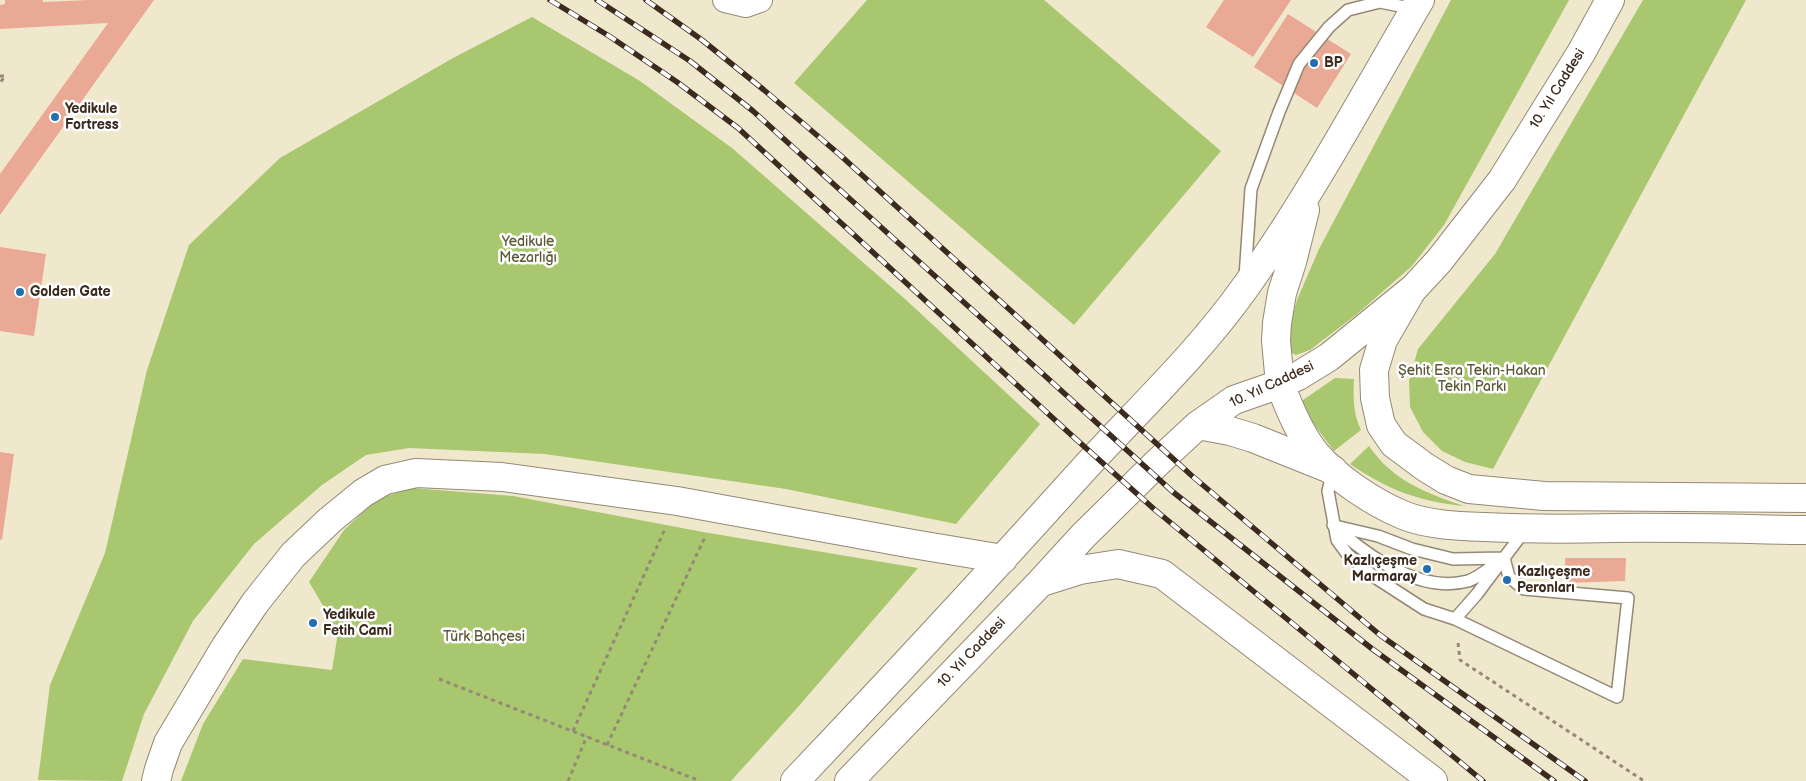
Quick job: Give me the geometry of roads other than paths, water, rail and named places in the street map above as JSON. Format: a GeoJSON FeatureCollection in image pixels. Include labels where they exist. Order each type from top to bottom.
{"type":"FeatureCollection","features":[{"type":"Feature","properties":{"kind":"main road"},"geometry":{"type":"LineString","coordinates":[[1581,53],[1592,0]]}},
{"type":"Feature","properties":{"kind":"main road","name":"10. Yıl Caddesi"},"geometry":{"type":"LineString","coordinates":[[849,781],[1083,536],[1198,425],[1234,400],[1280,384],[1329,358],[1414,288],[1438,261],[1502,180],[1581,53],[1610,0]]}},
{"type":"Feature","properties":{"kind":"main road"},"geometry":{"type":"LineString","coordinates":[[795,781],[1199,346],[1244,289],[1309,192],[1417,5]]}},
{"type":"Feature","properties":{"kind":"main road"},"geometry":{"type":"LineString","coordinates":[[1309,192],[1292,262],[1282,293],[1277,323],[1276,341],[1280,384],[1287,404],[1316,454],[1333,470],[1370,498],[1404,515],[1432,522],[1462,526],[1525,529],[1806,530]]}},
{"type":"Feature","properties":{"kind":"main road"},"geometry":{"type":"LineString","coordinates":[[1414,288],[1383,340],[1374,370],[1375,398],[1381,425],[1394,444],[1446,480],[1469,489],[1544,496],[1806,498]]}},
{"type":"Feature","properties":{"kind":"main road"},"geometry":{"type":"LineString","coordinates":[[1198,425],[1230,431],[1253,438],[1333,470]]}},
{"type":"Feature","properties":{"kind":"main road"},"geometry":{"type":"LineString","coordinates":[[156,781],[168,744],[226,646],[255,602],[293,556],[330,520],[363,493],[385,480],[416,473],[502,476],[677,501],[1003,559]]}},
{"type":"Feature","properties":{"kind":"main road"},"geometry":{"type":"LineString","coordinates":[[1040,583],[1080,570],[1118,564],[1162,574],[1433,781]]}},
{"type":"Feature","properties":{"kind":"lane"},"geometry":{"type":"LineString","coordinates":[[1244,289],[1251,189],[1279,112],[1300,64],[1329,27],[1348,10],[1380,2],[1417,5]]}},
{"type":"Feature","properties":{"kind":"lane"},"geometry":{"type":"LineString","coordinates":[[1333,470],[1328,491],[1337,540],[1348,555],[1373,576],[1424,610],[1455,619],[1617,697],[1628,598],[1524,589],[1509,577],[1504,558]]}},
{"type":"Feature","properties":{"kind":"lane"},"geometry":{"type":"LineString","coordinates":[[1333,525],[1352,542],[1398,571],[1426,582],[1448,584],[1470,580],[1504,558]]}},
{"type":"Feature","properties":{"kind":"lane"},"geometry":{"type":"LineString","coordinates":[[1333,525],[1378,536],[1412,549],[1453,558],[1504,558]]}},
{"type":"Feature","properties":{"kind":"lane"},"geometry":{"type":"LineString","coordinates":[[1455,619],[1477,594],[1525,529]]}},
{"type":"Feature","properties":{"kind":"railway"},"geometry":{"type":"LineString","coordinates":[[550,0],[609,36],[677,82],[738,128],[1154,509],[1483,781]]}},
{"type":"Feature","properties":{"kind":"railway"},"geometry":{"type":"LineString","coordinates":[[597,0],[690,61],[753,111],[1173,492],[1371,648],[1554,781]]}},
{"type":"Feature","properties":{"kind":"railway"},"geometry":{"type":"LineString","coordinates":[[646,0],[702,40],[840,155],[1191,475],[1380,635],[1585,781]]}},
{"type":"Feature","properties":{"kind":"place","name":"BP"},"geometry":{"type":"Point","coordinates":[1314,63]}},
{"type":"Feature","properties":{"kind":"place","name":"Yedikule Fortress"},"geometry":{"type":"Point","coordinates":[55,117]}},
{"type":"Feature","properties":{"kind":"place","name":"Golden Gate"},"geometry":{"type":"Point","coordinates":[20,292]}},
{"type":"Feature","properties":{"kind":"place","name":"Kazlıçeşme Marmaray"},"geometry":{"type":"Point","coordinates":[1427,569]}},
{"type":"Feature","properties":{"kind":"place","name":"Kazlıçeşme Peronları"},"geometry":{"type":"Point","coordinates":[1507,580]}},
{"type":"Feature","properties":{"kind":"place","name":"Yedikule Fetih Cami"},"geometry":{"type":"Point","coordinates":[313,623]}},
{"type":"Feature","properties":{"kind":"park label","name":"Yedikule Mezarlığı"},"geometry":{"type":"Point","coordinates":[528,250]}},
{"type":"Feature","properties":{"kind":"park label","name":"Şehit Esra Tekin-Hakan Tekin Parkı"},"geometry":{"type":"Point","coordinates":[1472,380]}},
{"type":"Feature","properties":{"kind":"park label","name":"Türk Bahçesi"},"geometry":{"type":"Point","coordinates":[484,637]}}]}
